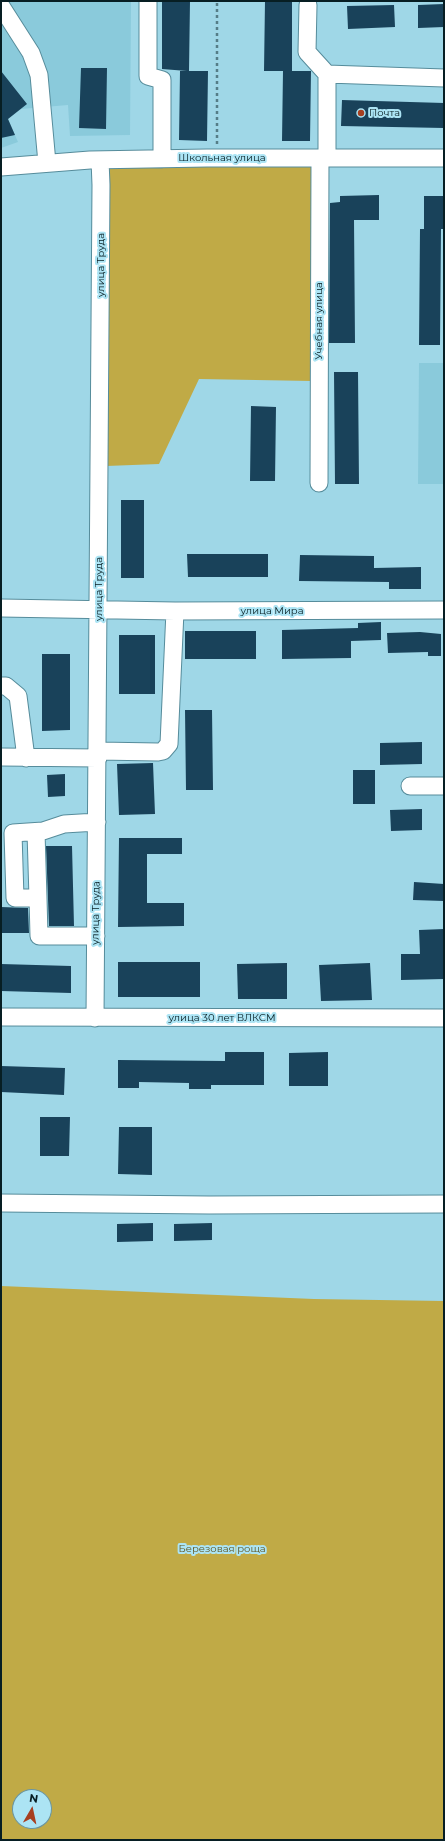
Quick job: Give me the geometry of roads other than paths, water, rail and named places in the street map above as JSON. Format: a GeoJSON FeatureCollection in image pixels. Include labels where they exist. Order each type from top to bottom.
{"type":"FeatureCollection","features":[{"type":"Feature","properties":{"kind":"street"},"geometry":{"type":"LineString","coordinates":[[148,2],[148,76],[162,80],[162,159]]}},
{"type":"Feature","properties":{"kind":"street"},"geometry":{"type":"LineString","coordinates":[[308,5],[307,52],[327,74],[444,78]]}},
{"type":"Feature","properties":{"kind":"street"},"geometry":{"type":"LineString","coordinates":[[1,6],[31,53],[39,75],[47,163]]}},
{"type":"Feature","properties":{"kind":"street","name":"Учебная улица"},"geometry":{"type":"LineString","coordinates":[[319,483],[324,158],[327,74]]}},
{"type":"Feature","properties":{"kind":"street","name":"Школьная улица"},"geometry":{"type":"LineString","coordinates":[[1,167],[100,160],[217,158],[444,158]]}},
{"type":"Feature","properties":{"kind":"street","name":"улица Труда"},"geometry":{"type":"LineString","coordinates":[[95,1018],[99,610],[100,160]]}},
{"type":"Feature","properties":{"kind":"street","name":"улица Мира"},"geometry":{"type":"LineString","coordinates":[[1,608],[175,611],[444,610]]}},
{"type":"Feature","properties":{"kind":"street"},"geometry":{"type":"LineString","coordinates":[[1,758],[158,752],[167,748],[169,744],[175,611]]}},
{"type":"Feature","properties":{"kind":"street"},"geometry":{"type":"LineString","coordinates":[[1,686],[6,686],[18,696],[26,758]]}},
{"type":"Feature","properties":{"kind":"street"},"geometry":{"type":"LineString","coordinates":[[410,786],[444,786]]}},
{"type":"Feature","properties":{"kind":"street"},"geometry":{"type":"LineString","coordinates":[[38,898],[14,898],[13,833],[43,831],[64,824],[97,822]]}},
{"type":"Feature","properties":{"kind":"street"},"geometry":{"type":"LineString","coordinates":[[36,832],[39,936],[96,936]]}},
{"type":"Feature","properties":{"kind":"street","name":"улица 30 лет ВЛКСМ"},"geometry":{"type":"LineString","coordinates":[[1,1017],[444,1018]]}},
{"type":"Feature","properties":{"kind":"street"},"geometry":{"type":"LineString","coordinates":[[1,1203],[210,1205],[444,1204]]}},
{"type":"Feature","properties":{"kind":"place","name":"Почта"},"geometry":{"type":"Point","coordinates":[361,113]}},
{"type":"Feature","properties":{"kind":"park label","name":"Березовая роща"},"geometry":{"type":"Point","coordinates":[222,1549]}}]}
